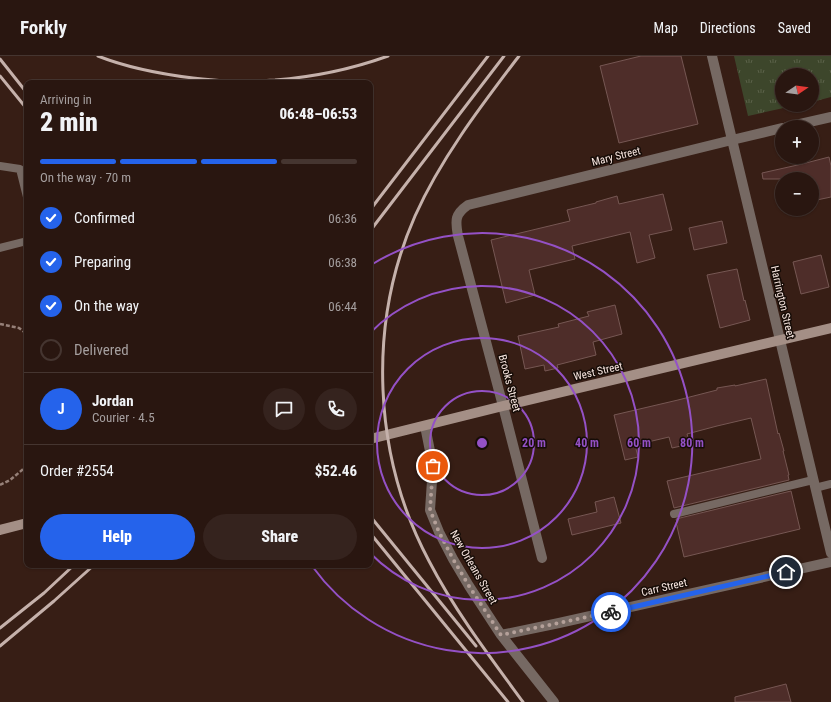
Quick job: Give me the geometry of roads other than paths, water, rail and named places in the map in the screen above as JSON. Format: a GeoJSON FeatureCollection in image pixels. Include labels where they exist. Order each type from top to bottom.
{"type":"FeatureCollection","features":[{"type":"Feature","properties":{"kind":"street","name":"Harrington Street"},"geometry":{"type":"LineString","coordinates":[[712,56],[831,553]]}},
{"type":"Feature","properties":{"kind":"street"},"geometry":{"type":"LineString","coordinates":[[818,120],[831,117]]}},
{"type":"Feature","properties":{"kind":"street","name":"Mary Street"},"geometry":{"type":"LineString","coordinates":[[458,213],[468,205],[775,130]]}},
{"type":"Feature","properties":{"kind":"street","name":"Brooks Street"},"geometry":{"type":"LineString","coordinates":[[458,213],[456,223],[458,236],[542,558]]}},
{"type":"Feature","properties":{"kind":"street","name":"West Street"},"geometry":{"type":"LineString","coordinates":[[373,438],[831,328]]}},
{"type":"Feature","properties":{"kind":"street","name":"New Orleans Street"},"geometry":{"type":"LineString","coordinates":[[425,426],[433,466],[430,510],[439,532],[469,586],[501,635],[554,702]]}},
{"type":"Feature","properties":{"kind":"street"},"geometry":{"type":"LineString","coordinates":[[0,530],[24,524]]}},
{"type":"Feature","properties":{"kind":"street","name":"Carr Street"},"geometry":{"type":"LineString","coordinates":[[501,635],[567,622],[831,562]]}},
{"type":"Feature","properties":{"kind":"lane"},"geometry":{"type":"LineString","coordinates":[[0,166],[20,169],[24,185]]}},
{"type":"Feature","properties":{"kind":"lane"},"geometry":{"type":"LineString","coordinates":[[0,248],[24,242]]}},
{"type":"Feature","properties":{"kind":"lane"},"geometry":{"type":"LineString","coordinates":[[674,514],[814,484],[831,484]]}},
{"type":"Feature","properties":{"kind":"railway"},"geometry":{"type":"LineString","coordinates":[[98,56],[133,67],[169,75],[214,80]]}},
{"type":"Feature","properties":{"kind":"railway"},"geometry":{"type":"LineString","coordinates":[[276,80],[318,75],[346,69],[388,56]]}},
{"type":"Feature","properties":{"kind":"railway"},"geometry":{"type":"LineString","coordinates":[[373,206],[488,56]]}},
{"type":"Feature","properties":{"kind":"railway"},"geometry":{"type":"LineString","coordinates":[[373,227],[504,56]]}},
{"type":"Feature","properties":{"kind":"railway"},"geometry":{"type":"LineString","coordinates":[[519,56],[462,133],[425,195],[415,216],[400,258],[389,301],[384,345],[383,390],[387,434],[396,478],[410,520],[429,561],[450,598],[473,633],[523,702]]}},
{"type":"Feature","properties":{"kind":"railway"},"geometry":{"type":"LineString","coordinates":[[0,59],[24,89]]}},
{"type":"Feature","properties":{"kind":"railway"},"geometry":{"type":"LineString","coordinates":[[0,76],[24,105]]}},
{"type":"Feature","properties":{"kind":"railway"},"geometry":{"type":"LineString","coordinates":[[373,520],[476,646]]}},
{"type":"Feature","properties":{"kind":"railway"},"geometry":{"type":"LineString","coordinates":[[373,537],[508,702]]}},
{"type":"Feature","properties":{"kind":"railway"},"geometry":{"type":"LineString","coordinates":[[0,628],[44,593],[71,568]]}},
{"type":"Feature","properties":{"kind":"railway"},"geometry":{"type":"LineString","coordinates":[[0,646],[91,568]]}}]}
